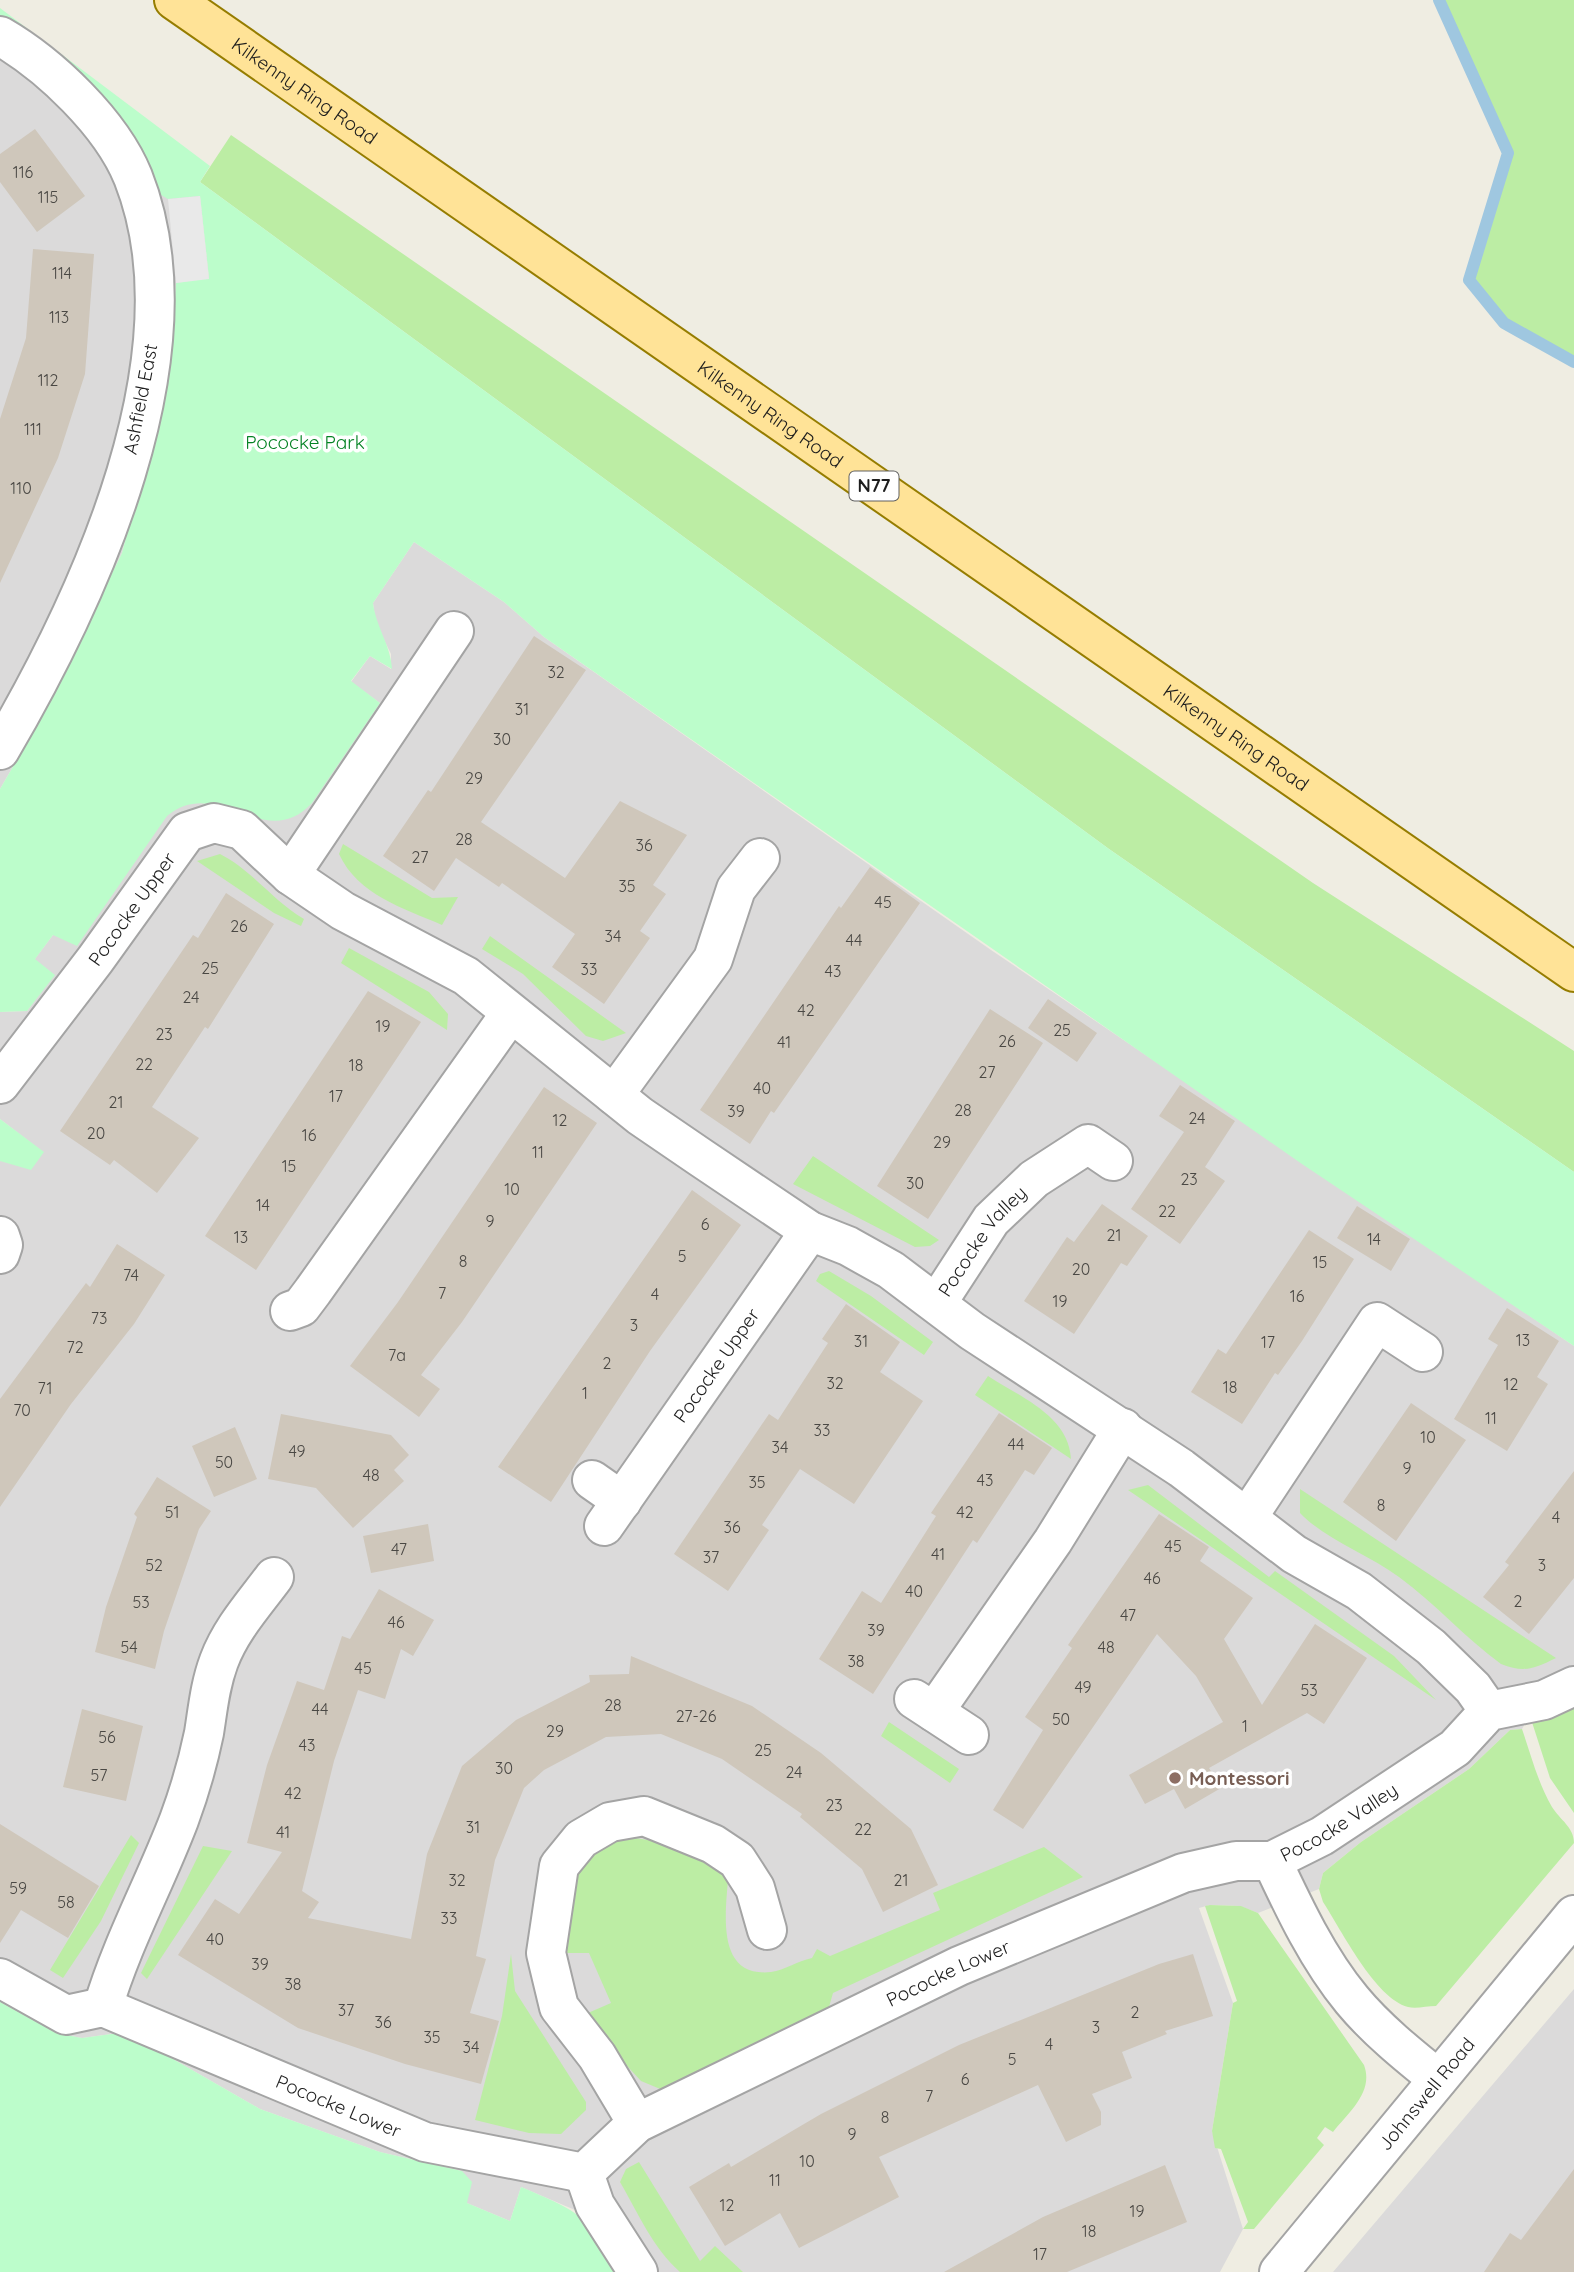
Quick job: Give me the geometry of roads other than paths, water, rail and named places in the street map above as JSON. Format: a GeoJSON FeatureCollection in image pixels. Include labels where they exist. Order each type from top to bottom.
{"type":"FeatureCollection","features":[{"type":"Feature","properties":{"kind":"main road","name":"Kilkenny Ring Road"},"geometry":{"type":"LineString","coordinates":[[174,0],[1574,972]]}},
{"type":"Feature","properties":{"kind":"street","name":"Ashfield East"},"geometry":{"type":"LineString","coordinates":[[0,36],[43,66],[78,100],[111,139],[132,176],[144,214],[154,273],[148,375],[115,512],[68,624],[0,750]]}},
{"type":"Feature","properties":{"kind":"street"},"geometry":{"type":"LineString","coordinates":[[290,875],[454,631]]}},
{"type":"Feature","properties":{"kind":"street","name":"Pococke Upper"},"geometry":{"type":"LineString","coordinates":[[0,1084],[95,960],[187,832],[214,823],[242,830],[290,875],[343,911],[466,976],[614,1095],[810,1231],[848,1246],[891,1269],[936,1303]]}},
{"type":"Feature","properties":{"kind":"street"},"geometry":{"type":"LineString","coordinates":[[614,1095],[713,959],[736,889],[760,858]]}},
{"type":"Feature","properties":{"kind":"street"},"geometry":{"type":"LineString","coordinates":[[314,1304],[510,1014]]}},
{"type":"Feature","properties":{"kind":"street","name":"Pococke Valley"},"geometry":{"type":"LineString","coordinates":[[1113,1161],[1088,1144],[1034,1179],[991,1220],[936,1303],[1018,1362],[1123,1428],[1294,1554],[1387,1611],[1458,1673],[1489,1711],[1455,1748],[1322,1836],[1272,1861],[1296,1913],[1349,1997],[1367,2017],[1438,2079]]}},
{"type":"Feature","properties":{"kind":"street","name":"Pococke Upper"},"geometry":{"type":"LineString","coordinates":[[606,1502],[810,1231]]}},
{"type":"Feature","properties":{"kind":"street"},"geometry":{"type":"LineString","coordinates":[[0,1236],[3,1245],[0,1254]]}},
{"type":"Feature","properties":{"kind":"street"},"geometry":{"type":"LineString","coordinates":[[1247,1518],[1377,1322],[1423,1352]]}},
{"type":"Feature","properties":{"kind":"street"},"geometry":{"type":"LineString","coordinates":[[969,1735],[924,1705],[1053,1541],[1123,1428]]}},
{"type":"Feature","properties":{"kind":"street"},"geometry":{"type":"LineString","coordinates":[[0,1978],[66,2015],[103,2007],[115,1966],[180,1818],[204,1733],[208,1693],[220,1658],[233,1632],[274,1577]]}},
{"type":"Feature","properties":{"kind":"street"},"geometry":{"type":"LineString","coordinates":[[1489,1711],[1544,1700],[1574,1686]]}},
{"type":"Feature","properties":{"kind":"street"},"geometry":{"type":"LineString","coordinates":[[637,2123],[597,2056],[559,2007],[546,1953],[559,1866],[581,1839],[610,1822],[644,1816],[713,1844],[737,1860],[755,1888],[767,1930]]}},
{"type":"Feature","properties":{"kind":"street","name":"Pococke Lower"},"geometry":{"type":"LineString","coordinates":[[103,2007],[425,2142],[584,2173],[637,2123],[959,1966],[1182,1873],[1236,1861],[1272,1861]]}},
{"type":"Feature","properties":{"kind":"street","name":"Johnswell Road"},"geometry":{"type":"LineString","coordinates":[[1279,2272],[1438,2079],[1568,1935]]}},
{"type":"Feature","properties":{"kind":"street"},"geometry":{"type":"LineString","coordinates":[[584,2173],[595,2205],[638,2272]]}},
{"type":"Feature","properties":{"kind":"waterway"},"geometry":{"type":"LineString","coordinates":[[1439,0],[1508,153],[1469,280],[1504,323],[1574,362]]}},
{"type":"Feature","properties":{"kind":"place","name":"Montessori"},"geometry":{"type":"Point","coordinates":[1175,1778]}},
{"type":"Feature","properties":{"kind":"park label","name":"Pococke Park"},"geometry":{"type":"Point","coordinates":[305,442]}}]}
